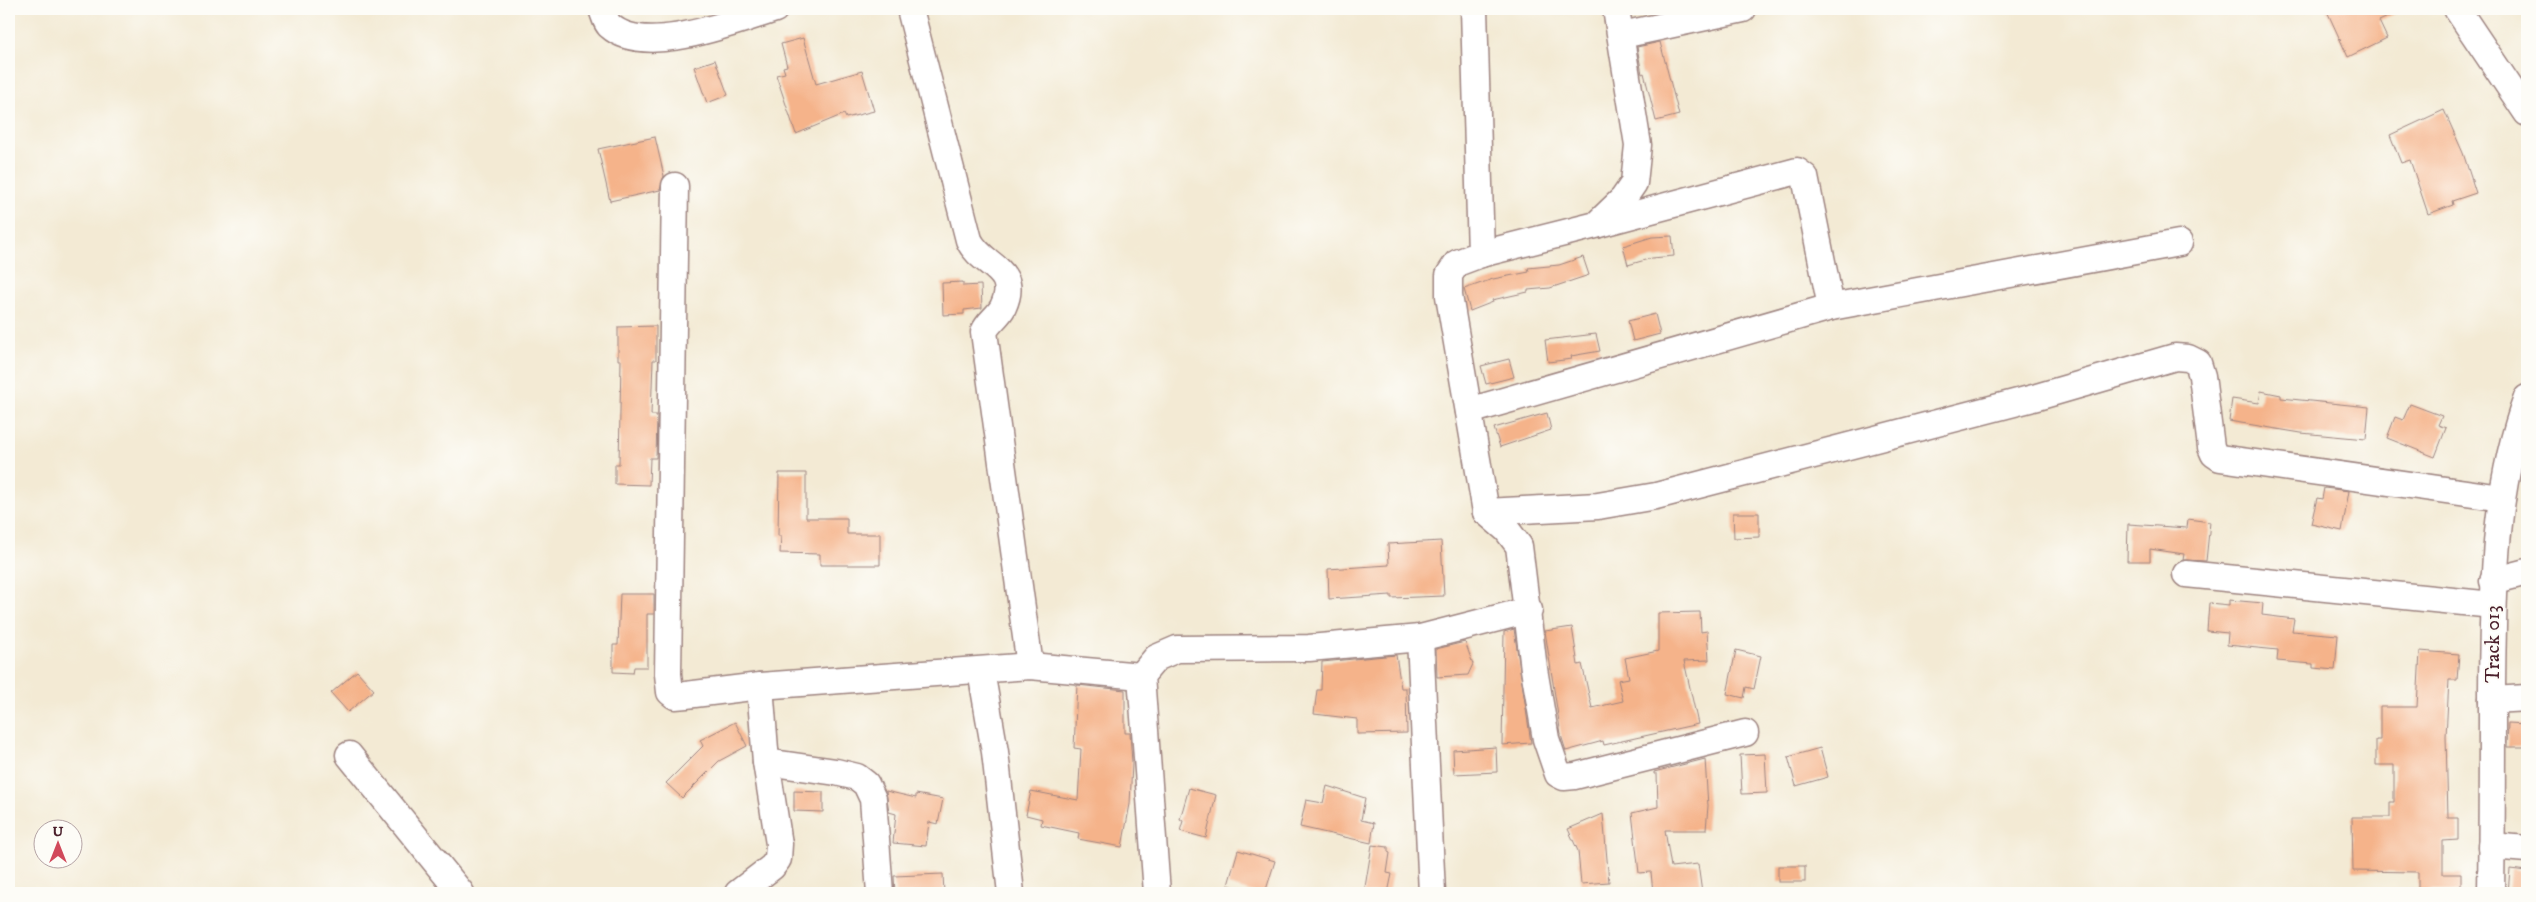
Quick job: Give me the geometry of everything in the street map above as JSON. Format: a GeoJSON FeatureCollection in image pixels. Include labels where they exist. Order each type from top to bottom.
{"type":"FeatureCollection","features":[{"type":"Feature","properties":{"kind":"street"},"geometry":{"type":"LineString","coordinates":[[602,9],[609,26],[627,36],[659,39],[692,34],[775,9]]}},
{"type":"Feature","properties":{"kind":"street"},"geometry":{"type":"LineString","coordinates":[[910,9],[969,240],[980,256],[1000,270],[1006,280],[1007,291],[1004,305],[996,319],[984,332],[1030,666]]}},
{"type":"Feature","properties":{"kind":"street"},"geometry":{"type":"LineString","coordinates":[[1474,9],[1481,254]]}},
{"type":"Feature","properties":{"kind":"street"},"geometry":{"type":"LineString","coordinates":[[1596,225],[1623,199],[1634,183],[1637,166],[1638,145],[1622,35],[1616,9]]}},
{"type":"Feature","properties":{"kind":"street"},"geometry":{"type":"LineString","coordinates":[[1622,35],[1743,9]]}},
{"type":"Feature","properties":{"kind":"street"},"geometry":{"type":"LineString","coordinates":[[2457,9],[2527,113]]}},
{"type":"Feature","properties":{"kind":"street"},"geometry":{"type":"LineString","coordinates":[[1745,734],[1575,776],[1564,777],[1558,774],[1546,739],[1534,669],[1529,610],[1519,546],[1507,530],[1486,512],[1448,281],[1452,267],[1457,263],[1481,254],[1596,225],[1797,170],[1805,177],[1831,308]]}},
{"type":"Feature","properties":{"kind":"street"},"geometry":{"type":"LineString","coordinates":[[675,186],[668,686],[675,696],[760,686],[903,674],[981,672],[1030,666],[1141,676]]}},
{"type":"Feature","properties":{"kind":"street"},"geometry":{"type":"LineString","coordinates":[[1469,411],[1831,308],[2179,243]]}},
{"type":"Feature","properties":{"kind":"street"},"geometry":{"type":"LineString","coordinates":[[1486,512],[1598,506],[1656,496],[2037,397],[2175,357],[2188,358],[2198,363],[2202,376],[2211,448],[2214,454],[2220,458],[2502,498]]}},
{"type":"Feature","properties":{"kind":"street","name":"Track 013"},"geometry":{"type":"LineString","coordinates":[[2491,893],[2493,593],[2496,539],[2502,498],[2517,425],[2527,398]]}},
{"type":"Feature","properties":{"kind":"street"},"geometry":{"type":"LineString","coordinates":[[2186,574],[2493,593],[2527,572]]}},
{"type":"Feature","properties":{"kind":"street"},"geometry":{"type":"LineString","coordinates":[[1157,893],[1141,676],[1156,658],[1177,649],[1309,648],[1420,638],[1529,610]]}},
{"type":"Feature","properties":{"kind":"street"},"geometry":{"type":"LineString","coordinates":[[1420,638],[1432,893]]}},
{"type":"Feature","properties":{"kind":"street"},"geometry":{"type":"LineString","coordinates":[[981,672],[995,752],[1011,893]]}},
{"type":"Feature","properties":{"kind":"street"},"geometry":{"type":"LineString","coordinates":[[738,893],[772,867],[778,859],[778,844],[766,762],[760,686]]}},
{"type":"Feature","properties":{"kind":"street"},"geometry":{"type":"LineString","coordinates":[[2492,700],[2527,698]]}},
{"type":"Feature","properties":{"kind":"street"},"geometry":{"type":"LineString","coordinates":[[349,755],[461,893]]}},
{"type":"Feature","properties":{"kind":"street"},"geometry":{"type":"LineString","coordinates":[[766,762],[836,772],[857,777],[866,784],[873,799],[880,893]]}},
{"type":"Feature","properties":{"kind":"street"},"geometry":{"type":"LineString","coordinates":[[2491,846],[2527,848]]}},
{"type":"Feature","properties":{"kind":"building"},"geometry":{"type":"Polygon","coordinates":[[[2326,9],[2405,9],[2379,21],[2387,38],[2348,57],[2326,9]]]}},
{"type":"Feature","properties":{"kind":"building"},"geometry":{"type":"Polygon","coordinates":[[[803,38],[816,84],[862,71],[874,111],[846,118],[844,114],[796,134],[776,75],[785,73],[783,67],[787,66],[781,44],[803,38]]]}},
{"type":"Feature","properties":{"kind":"building"},"geometry":{"type":"Polygon","coordinates":[[[1660,42],[1679,115],[1656,121],[1644,73],[1642,74],[1637,47],[1660,42]]]}},
{"type":"Feature","properties":{"kind":"building"},"geometry":{"type":"Polygon","coordinates":[[[715,60],[728,95],[707,103],[694,67],[715,60]]]}},
{"type":"Feature","properties":{"kind":"building"},"geometry":{"type":"Polygon","coordinates":[[[2444,110],[2463,153],[2476,193],[2452,201],[2453,205],[2428,214],[2410,160],[2401,163],[2390,135],[2444,110]]]}},
{"type":"Feature","properties":{"kind":"building"},"geometry":{"type":"Polygon","coordinates":[[[655,137],[664,176],[660,190],[610,201],[598,149],[655,137]]]}},
{"type":"Feature","properties":{"kind":"building"},"geometry":{"type":"Polygon","coordinates":[[[1672,236],[1674,256],[1652,258],[1628,265],[1623,246],[1652,237],[1672,236]]]}},
{"type":"Feature","properties":{"kind":"building"},"geometry":{"type":"Polygon","coordinates":[[[1583,257],[1589,275],[1550,288],[1528,290],[1528,292],[1492,300],[1493,302],[1470,311],[1464,289],[1493,279],[1529,272],[1528,268],[1559,265],[1583,257]]]}},
{"type":"Feature","properties":{"kind":"building"},"geometry":{"type":"Polygon","coordinates":[[[963,282],[963,286],[981,285],[982,308],[964,310],[964,314],[943,315],[942,283],[963,282]]]}},
{"type":"Feature","properties":{"kind":"building"},"geometry":{"type":"Polygon","coordinates":[[[1655,314],[1660,334],[1633,341],[1628,321],[1655,314]]]}},
{"type":"Feature","properties":{"kind":"building"},"geometry":{"type":"Polygon","coordinates":[[[656,326],[656,360],[653,360],[651,415],[657,415],[656,458],[650,458],[649,485],[615,484],[615,464],[619,464],[621,360],[618,360],[618,327],[656,326]]]}},
{"type":"Feature","properties":{"kind":"building"},"geometry":{"type":"Polygon","coordinates":[[[1596,334],[1600,351],[1571,356],[1572,359],[1548,362],[1545,340],[1596,334]]]}},
{"type":"Feature","properties":{"kind":"building"},"geometry":{"type":"Polygon","coordinates":[[[1509,359],[1514,377],[1486,384],[1481,366],[1509,359]]]}},
{"type":"Feature","properties":{"kind":"building"},"geometry":{"type":"Polygon","coordinates":[[[2261,391],[2281,395],[2281,398],[2369,407],[2366,439],[2301,433],[2229,421],[2232,399],[2259,403],[2261,391]]]}},
{"type":"Feature","properties":{"kind":"building"},"geometry":{"type":"Polygon","coordinates":[[[2410,404],[2442,416],[2438,425],[2446,428],[2435,457],[2387,438],[2395,417],[2403,420],[2410,404]]]}},
{"type":"Feature","properties":{"kind":"building"},"geometry":{"type":"Polygon","coordinates":[[[1547,413],[1551,430],[1500,447],[1494,428],[1547,413]]]}},
{"type":"Feature","properties":{"kind":"building"},"geometry":{"type":"Polygon","coordinates":[[[779,473],[806,473],[806,518],[847,518],[847,534],[880,534],[880,565],[820,565],[820,554],[780,553],[781,536],[778,536],[779,473]]]}},
{"type":"Feature","properties":{"kind":"building"},"geometry":{"type":"Polygon","coordinates":[[[2324,488],[2349,491],[2342,531],[2311,524],[2317,498],[2322,499],[2324,488]]]}},
{"type":"Feature","properties":{"kind":"building"},"geometry":{"type":"Polygon","coordinates":[[[1733,513],[1759,513],[1759,537],[1734,538],[1733,513]]]}},
{"type":"Feature","properties":{"kind":"building"},"geometry":{"type":"Polygon","coordinates":[[[2188,519],[2210,522],[2206,561],[2183,560],[2184,554],[2150,549],[2150,561],[2127,561],[2128,524],[2187,528],[2188,519]]]}},
{"type":"Feature","properties":{"kind":"building"},"geometry":{"type":"Polygon","coordinates":[[[1441,541],[1444,596],[1391,598],[1391,595],[1329,599],[1328,569],[1389,565],[1388,544],[1441,541]]]}},
{"type":"Feature","properties":{"kind":"building"},"geometry":{"type":"Polygon","coordinates":[[[620,594],[654,594],[654,614],[647,614],[647,667],[634,667],[633,673],[613,672],[613,645],[618,645],[620,594]]]}},
{"type":"Feature","properties":{"kind":"building"},"geometry":{"type":"Polygon","coordinates":[[[2229,600],[2263,603],[2262,615],[2294,619],[2292,631],[2338,635],[2335,670],[2313,668],[2313,664],[2277,661],[2278,650],[2227,645],[2228,633],[2207,631],[2209,603],[2229,605],[2229,600]]]}},
{"type":"Feature","properties":{"kind":"building"},"geometry":{"type":"Polygon","coordinates":[[[1700,612],[1701,632],[1707,631],[1709,660],[1684,661],[1698,724],[1604,745],[1603,741],[1566,751],[1561,735],[1545,631],[1572,627],[1578,665],[1582,664],[1592,708],[1623,701],[1618,680],[1629,678],[1625,658],[1658,651],[1658,613],[1700,612]]]}},
{"type":"Feature","properties":{"kind":"building"},"geometry":{"type":"Polygon","coordinates":[[[1514,629],[1531,743],[1502,745],[1504,632],[1514,629]]]}},
{"type":"Feature","properties":{"kind":"building"},"geometry":{"type":"Polygon","coordinates":[[[1465,642],[1473,664],[1468,675],[1437,677],[1436,649],[1465,642]]]}},
{"type":"Feature","properties":{"kind":"building"},"geometry":{"type":"Polygon","coordinates":[[[1736,650],[1761,656],[1754,689],[1746,687],[1744,698],[1727,694],[1736,650]]]}},
{"type":"Feature","properties":{"kind":"building"},"geometry":{"type":"Polygon","coordinates":[[[2420,651],[2459,654],[2457,680],[2449,680],[2446,736],[2448,818],[2458,818],[2458,840],[2443,841],[2443,874],[2461,874],[2461,891],[2418,891],[2418,872],[2353,871],[2352,817],[2390,817],[2390,802],[2394,802],[2394,765],[2376,765],[2376,740],[2380,740],[2380,707],[2417,707],[2420,651]]]}},
{"type":"Feature","properties":{"kind":"building"},"geometry":{"type":"Polygon","coordinates":[[[1396,655],[1401,688],[1406,688],[1407,733],[1357,734],[1357,719],[1314,714],[1317,690],[1321,690],[1322,662],[1396,655]]]}},
{"type":"Feature","properties":{"kind":"building"},"geometry":{"type":"Polygon","coordinates":[[[357,671],[374,690],[348,712],[331,693],[357,671]]]}},
{"type":"Feature","properties":{"kind":"building"},"geometry":{"type":"Polygon","coordinates":[[[1077,685],[1125,690],[1125,733],[1130,733],[1132,763],[1130,804],[1122,847],[1078,839],[1079,833],[1041,825],[1042,819],[1026,815],[1031,791],[1078,800],[1081,749],[1074,748],[1077,685]]]}},
{"type":"Feature","properties":{"kind":"building"},"geometry":{"type":"Polygon","coordinates":[[[735,722],[747,746],[719,761],[682,798],[666,783],[703,746],[700,740],[735,722]]]}},
{"type":"Feature","properties":{"kind":"building"},"geometry":{"type":"Polygon","coordinates":[[[2508,723],[2527,724],[2527,747],[2507,747],[2508,723]]]}},
{"type":"Feature","properties":{"kind":"building"},"geometry":{"type":"Polygon","coordinates":[[[1496,747],[1497,772],[1454,774],[1453,750],[1496,747]]]}},
{"type":"Feature","properties":{"kind":"building"},"geometry":{"type":"Polygon","coordinates":[[[1820,748],[1828,777],[1796,786],[1788,757],[1820,748]]]}},
{"type":"Feature","properties":{"kind":"building"},"geometry":{"type":"Polygon","coordinates":[[[1765,754],[1767,793],[1742,794],[1740,755],[1765,754]]]}},
{"type":"Feature","properties":{"kind":"building"},"geometry":{"type":"Polygon","coordinates":[[[1705,759],[1708,806],[1706,830],[1665,830],[1671,867],[1698,864],[1702,893],[1653,893],[1651,872],[1639,873],[1632,813],[1658,807],[1657,774],[1654,774],[1654,772],[1705,759]]]}},
{"type":"Feature","properties":{"kind":"building"},"geometry":{"type":"Polygon","coordinates":[[[1327,786],[1365,798],[1361,820],[1374,823],[1371,843],[1300,827],[1306,800],[1323,803],[1327,786]]]}},
{"type":"Feature","properties":{"kind":"building"},"geometry":{"type":"Polygon","coordinates":[[[1189,788],[1216,795],[1206,838],[1180,831],[1183,821],[1180,819],[1189,788]]]}},
{"type":"Feature","properties":{"kind":"building"},"geometry":{"type":"Polygon","coordinates":[[[794,791],[823,792],[823,812],[794,811],[794,791]]]}},
{"type":"Feature","properties":{"kind":"building"},"geometry":{"type":"Polygon","coordinates":[[[886,791],[916,798],[916,794],[943,799],[938,824],[929,822],[926,846],[893,843],[896,814],[889,812],[886,791]]]}},
{"type":"Feature","properties":{"kind":"building"},"geometry":{"type":"Polygon","coordinates":[[[1603,814],[1609,882],[1581,884],[1578,851],[1568,829],[1603,814]]]}},
{"type":"Feature","properties":{"kind":"building"},"geometry":{"type":"Polygon","coordinates":[[[1372,845],[1388,847],[1388,852],[1390,853],[1387,873],[1392,874],[1388,893],[1364,893],[1372,845]]]}},
{"type":"Feature","properties":{"kind":"building"},"geometry":{"type":"Polygon","coordinates":[[[1238,850],[1275,861],[1265,893],[1256,893],[1228,885],[1238,850]]]}},
{"type":"Feature","properties":{"kind":"building"},"geometry":{"type":"Polygon","coordinates":[[[1778,866],[1805,866],[1805,882],[1778,882],[1778,866]]]}},
{"type":"Feature","properties":{"kind":"building"},"geometry":{"type":"Polygon","coordinates":[[[2510,869],[2527,871],[2527,893],[2508,893],[2510,869]]]}},
{"type":"Feature","properties":{"kind":"building"},"geometry":{"type":"Polygon","coordinates":[[[943,874],[944,893],[895,893],[894,876],[943,874]]]}}]}
